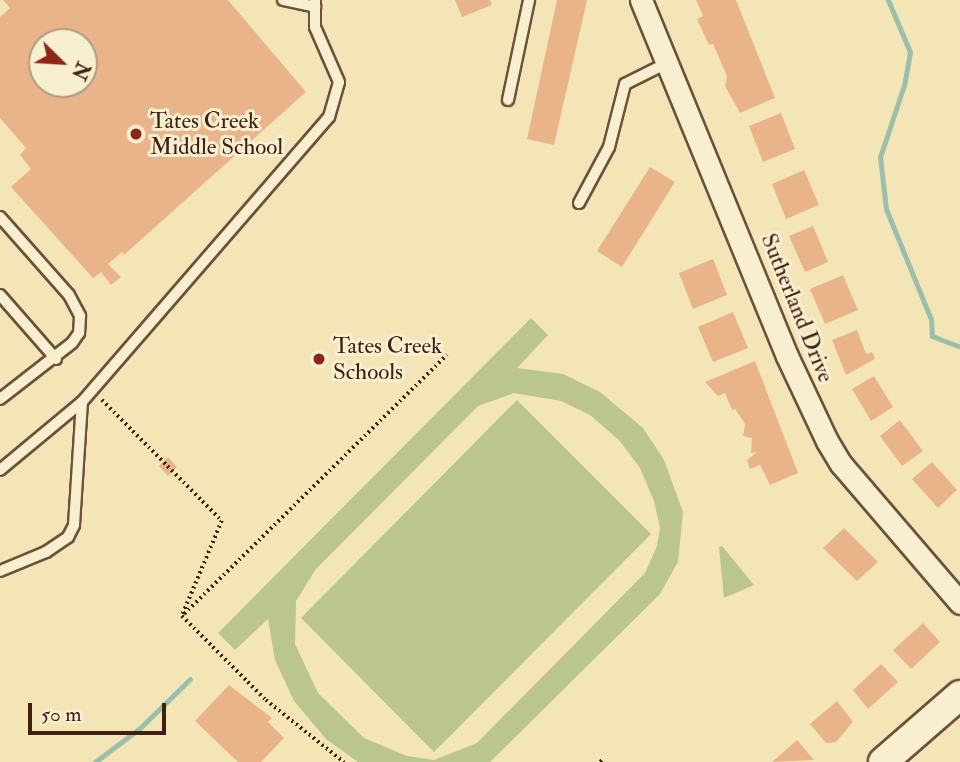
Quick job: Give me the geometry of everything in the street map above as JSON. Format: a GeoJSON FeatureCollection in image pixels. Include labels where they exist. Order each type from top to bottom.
{"type":"FeatureCollection","features":[{"type":"Feature","properties":{"kind":"street","name":"Sutherland Drive"},"geometry":{"type":"LineString","coordinates":[[641,0],[827,441],[841,464],[960,603]]}},
{"type":"Feature","properties":{"kind":"street"},"geometry":{"type":"LineString","coordinates":[[883,762],[960,695]]}},
{"type":"Feature","properties":{"kind":"lane"},"geometry":{"type":"LineString","coordinates":[[0,470],[82,402],[329,117],[339,82],[315,27],[315,3],[283,0]]}},
{"type":"Feature","properties":{"kind":"lane"},"geometry":{"type":"LineString","coordinates":[[508,100],[529,0]]}},
{"type":"Feature","properties":{"kind":"lane"},"geometry":{"type":"LineString","coordinates":[[579,203],[609,146],[625,84],[667,63]]}},
{"type":"Feature","properties":{"kind":"lane"},"geometry":{"type":"LineString","coordinates":[[0,217],[69,295],[80,316],[79,333],[56,359],[0,399]]}},
{"type":"Feature","properties":{"kind":"lane"},"geometry":{"type":"LineString","coordinates":[[0,295],[56,359]]}},
{"type":"Feature","properties":{"kind":"lane"},"geometry":{"type":"LineString","coordinates":[[0,571],[46,552],[68,537],[74,525],[82,402]]}},
{"type":"Feature","properties":{"kind":"path"},"geometry":{"type":"LineString","coordinates":[[182,616],[447,355]]}},
{"type":"Feature","properties":{"kind":"path"},"geometry":{"type":"LineString","coordinates":[[82,402],[101,399],[222,521],[182,616]]}},
{"type":"Feature","properties":{"kind":"path"},"geometry":{"type":"LineString","coordinates":[[182,616],[267,700],[344,762]]}},
{"type":"Feature","properties":{"kind":"green space"},"geometry":{"type":"Polygon","coordinates":[[[531,318],[548,335],[517,368],[563,374],[600,392],[643,428],[664,460],[683,512],[678,562],[660,594],[490,762],[358,762],[326,739],[294,701],[275,660],[268,619],[235,650],[218,633],[531,318]],[[514,393],[478,406],[316,569],[296,601],[295,644],[318,693],[364,738],[407,756],[434,760],[477,743],[645,573],[657,546],[660,528],[654,501],[640,468],[619,440],[590,415],[561,401],[514,393]]]}},
{"type":"Feature","properties":{"kind":"green space"},"geometry":{"type":"Polygon","coordinates":[[[517,400],[651,534],[434,752],[301,618],[517,400]]]}},
{"type":"Feature","properties":{"kind":"green space"},"geometry":{"type":"Polygon","coordinates":[[[722,546],[754,585],[724,598],[719,547],[722,546]]]}},
{"type":"Feature","properties":{"kind":"building","name":"Tates Creek Middle School"},"geometry":{"type":"Polygon","coordinates":[[[3,0],[228,0],[306,92],[124,255],[122,252],[108,264],[121,277],[111,285],[101,272],[93,278],[11,187],[31,169],[20,155],[26,148],[0,118],[0,17],[10,8],[3,0]]]}},
{"type":"Feature","properties":{"kind":"building"},"geometry":{"type":"Polygon","coordinates":[[[455,0],[490,0],[492,5],[462,17],[455,0]]]}},
{"type":"Feature","properties":{"kind":"building"},"geometry":{"type":"Polygon","coordinates":[[[557,0],[587,0],[554,145],[527,139],[557,0]]]}},
{"type":"Feature","properties":{"kind":"building"},"geometry":{"type":"Polygon","coordinates":[[[696,0],[736,0],[775,98],[740,113],[725,86],[727,76],[713,44],[709,45],[697,19],[703,16],[696,0]]]}},
{"type":"Feature","properties":{"kind":"building"},"geometry":{"type":"Polygon","coordinates":[[[781,113],[795,149],[763,162],[749,126],[781,113]]]}},
{"type":"Feature","properties":{"kind":"building"},"geometry":{"type":"Polygon","coordinates":[[[650,167],[675,182],[622,267],[597,251],[650,167]]]}},
{"type":"Feature","properties":{"kind":"building"},"geometry":{"type":"Polygon","coordinates":[[[804,170],[819,205],[786,219],[772,184],[804,170]]]}},
{"type":"Feature","properties":{"kind":"building"},"geometry":{"type":"Polygon","coordinates":[[[813,226],[828,262],[805,272],[789,236],[813,226]]]}},
{"type":"Feature","properties":{"kind":"building"},"geometry":{"type":"Polygon","coordinates":[[[713,259],[727,295],[693,309],[679,273],[713,259]]]}},
{"type":"Feature","properties":{"kind":"building"},"geometry":{"type":"Polygon","coordinates":[[[843,275],[858,310],[825,324],[810,289],[843,275]]]}},
{"type":"Feature","properties":{"kind":"building"},"geometry":{"type":"Polygon","coordinates":[[[733,312],[748,348],[713,362],[698,327],[733,312]]]}},
{"type":"Feature","properties":{"kind":"building"},"geometry":{"type":"Polygon","coordinates":[[[857,330],[866,354],[872,352],[875,359],[846,375],[832,340],[857,330]]]}},
{"type":"Feature","properties":{"kind":"building"},"geometry":{"type":"Polygon","coordinates":[[[755,361],[798,473],[770,485],[760,465],[750,469],[747,460],[757,452],[751,453],[752,438],[743,436],[745,424],[735,409],[732,410],[725,393],[718,396],[705,382],[755,361]]]}},
{"type":"Feature","properties":{"kind":"building"},"geometry":{"type":"Polygon","coordinates":[[[874,376],[893,407],[871,421],[852,389],[874,376]]]}},
{"type":"Feature","properties":{"kind":"building"},"geometry":{"type":"Polygon","coordinates":[[[900,420],[923,451],[902,466],[880,436],[900,420]]]}},
{"type":"Feature","properties":{"kind":"building"},"geometry":{"type":"Polygon","coordinates":[[[168,457],[177,467],[168,476],[159,466],[168,457]]]}},
{"type":"Feature","properties":{"kind":"building"},"geometry":{"type":"Polygon","coordinates":[[[932,462],[957,490],[938,508],[912,479],[932,462]]]}},
{"type":"Feature","properties":{"kind":"building"},"geometry":{"type":"Polygon","coordinates":[[[844,528],[878,562],[857,581],[823,548],[844,528]]]}},
{"type":"Feature","properties":{"kind":"building"},"geometry":{"type":"Polygon","coordinates":[[[923,623],[940,642],[911,669],[893,650],[923,623]]]}},
{"type":"Feature","properties":{"kind":"building"},"geometry":{"type":"Polygon","coordinates":[[[881,664],[898,682],[868,709],[853,690],[881,664]]]}},
{"type":"Feature","properties":{"kind":"building"},"geometry":{"type":"Polygon","coordinates":[[[229,685],[272,718],[268,722],[284,738],[261,762],[238,762],[195,721],[229,685]]]}},
{"type":"Feature","properties":{"kind":"building"},"geometry":{"type":"Polygon","coordinates":[[[837,701],[853,722],[836,742],[826,743],[810,724],[837,701]]]}},
{"type":"Feature","properties":{"kind":"building"},"geometry":{"type":"Polygon","coordinates":[[[797,740],[814,760],[772,762],[797,740]]]}},
{"type":"Feature","properties":{"kind":"waterway"},"geometry":{"type":"LineString","coordinates":[[888,0],[910,52],[904,85],[880,157],[886,209],[931,319],[932,336],[960,347]]}},
{"type":"Feature","properties":{"kind":"waterway"},"geometry":{"type":"LineString","coordinates":[[95,762],[140,728],[190,679]]}},
{"type":"Feature","properties":{"kind":"place","name":"Tates Creek Middle School"},"geometry":{"type":"Point","coordinates":[136,134]}},
{"type":"Feature","properties":{"kind":"place","name":"Tates Creek Schools"},"geometry":{"type":"Point","coordinates":[319,359]}}]}
